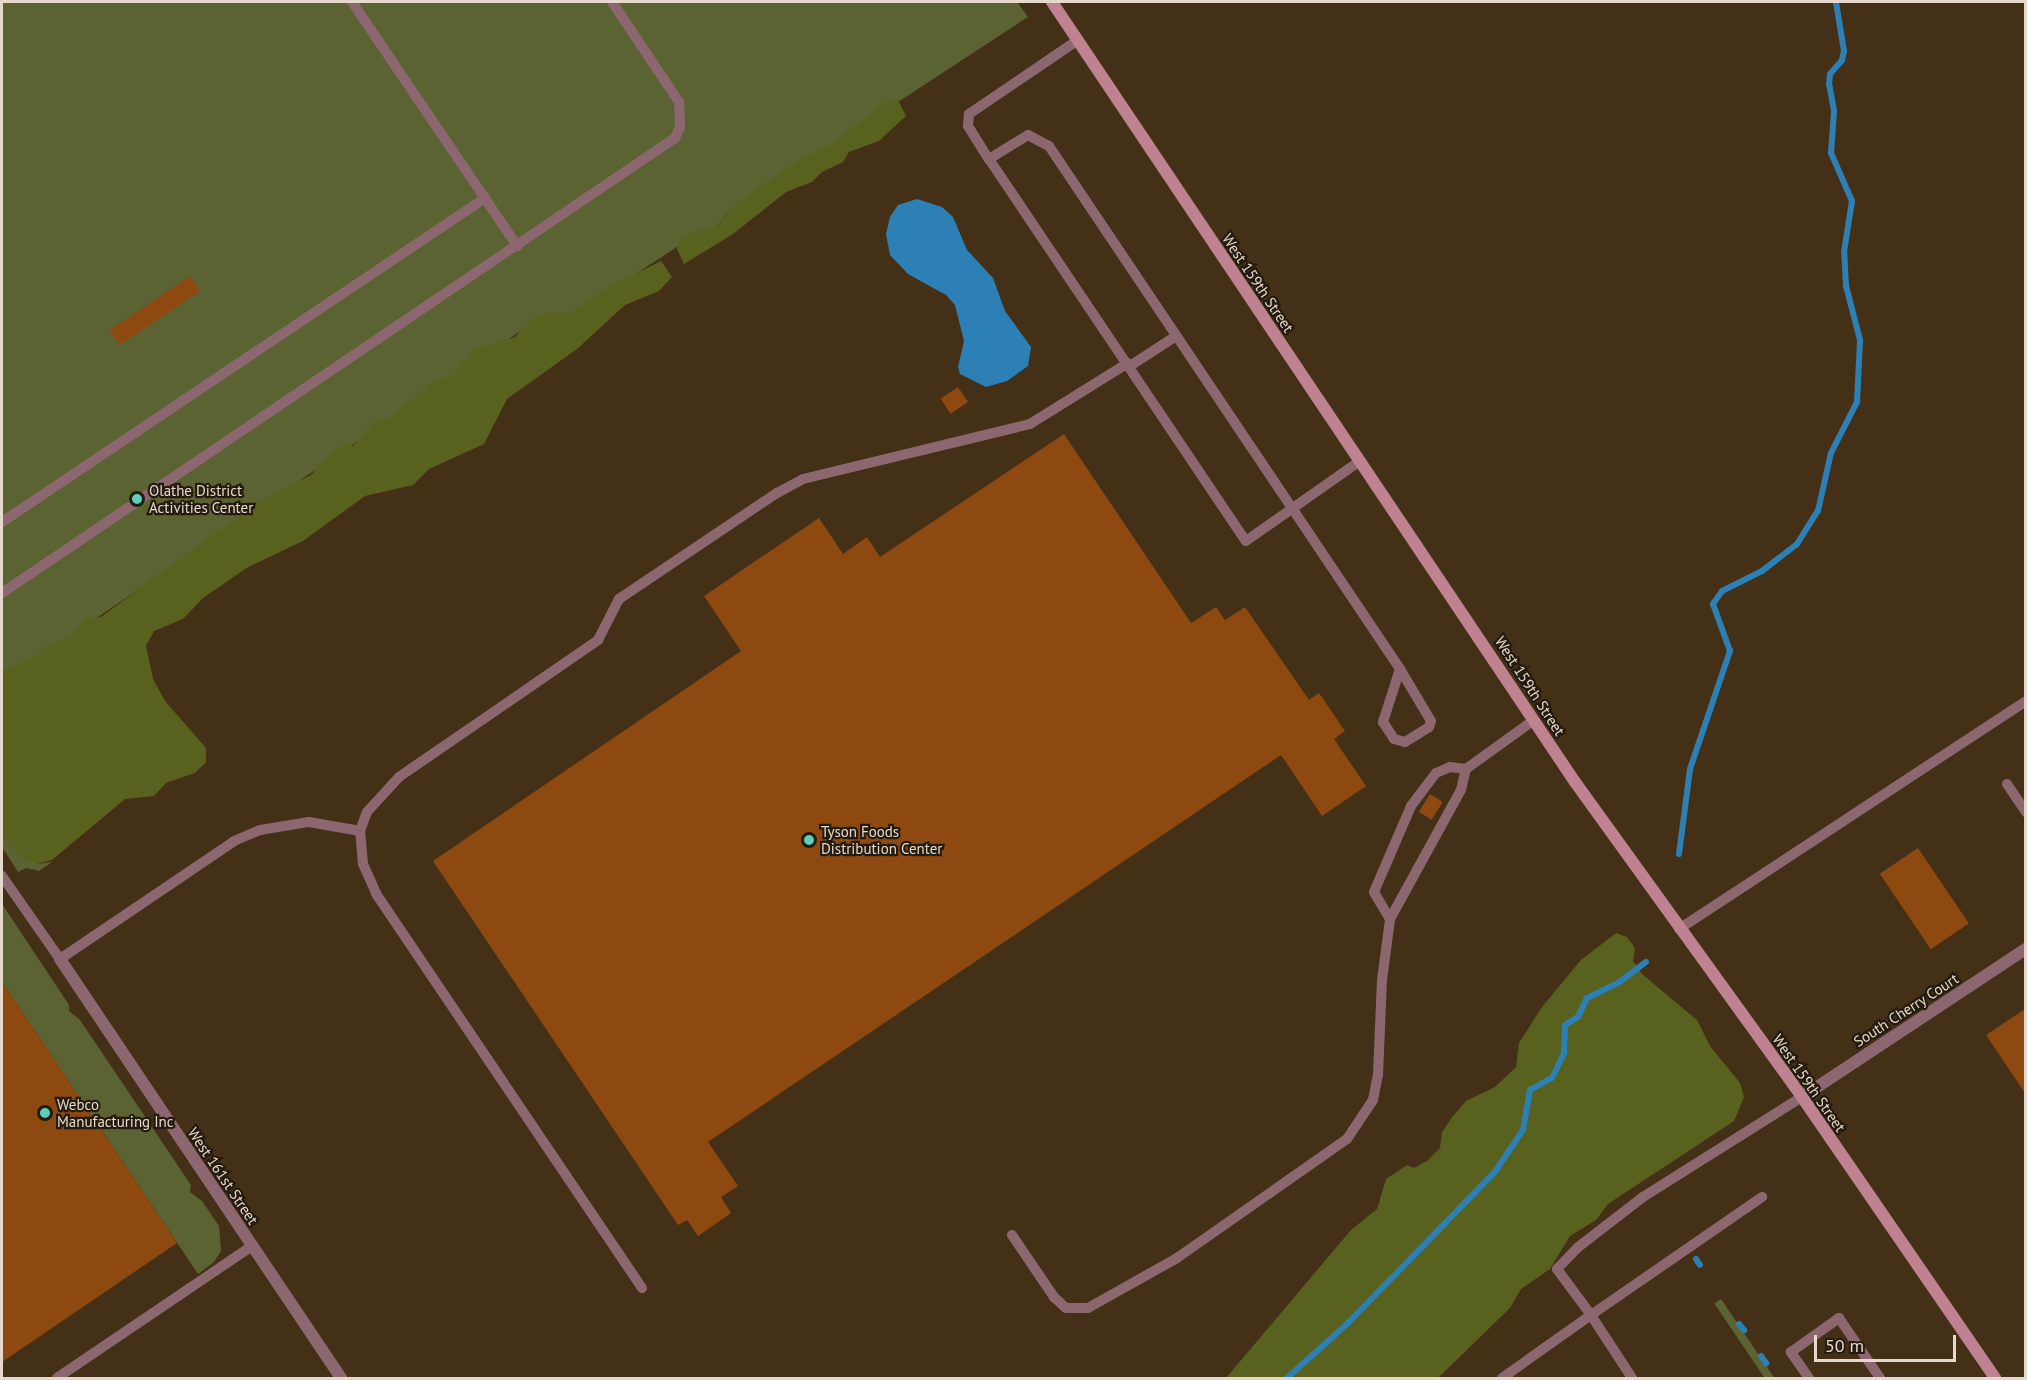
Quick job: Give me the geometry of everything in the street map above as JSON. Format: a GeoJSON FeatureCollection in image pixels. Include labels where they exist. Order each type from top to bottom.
{"type":"FeatureCollection","features":[{"type":"Feature","properties":{"kind":"street","name":"West 159th Street"},"geometry":{"type":"LineString","coordinates":[[1052,2],[1534,720],[1679,929],[1802,1096],[1995,1378]]}},
{"type":"Feature","properties":{"kind":"street","name":"South Cherry Court"},"geometry":{"type":"LineString","coordinates":[[1802,1096],[2025,949]]}},
{"type":"Feature","properties":{"kind":"street","name":"West 161st Street"},"geometry":{"type":"LineString","coordinates":[[60,959],[341,1378]]}},
{"type":"Feature","properties":{"kind":"lane"},"geometry":{"type":"LineString","coordinates":[[352,2],[517,246]]}},
{"type":"Feature","properties":{"kind":"lane"},"geometry":{"type":"LineString","coordinates":[[2,592],[666,147],[680,128],[679,102],[612,2]]}},
{"type":"Feature","properties":{"kind":"lane"},"geometry":{"type":"LineString","coordinates":[[1078,40],[969,114],[968,126],[989,159],[1246,541],[1360,461]]}},
{"type":"Feature","properties":{"kind":"lane"},"geometry":{"type":"LineString","coordinates":[[989,159],[1028,135],[1049,146],[1400,669],[1431,721],[1430,727],[1405,742],[1394,739],[1383,722],[1400,669]]}},
{"type":"Feature","properties":{"kind":"lane"},"geometry":{"type":"LineString","coordinates":[[2,522],[485,198]]}},
{"type":"Feature","properties":{"kind":"lane"},"geometry":{"type":"LineString","coordinates":[[642,1288],[376,893],[363,864],[360,831],[380,794],[399,777],[598,640],[619,599],[777,493],[803,479],[1030,424],[1176,336]]}},
{"type":"Feature","properties":{"kind":"lane"},"geometry":{"type":"LineString","coordinates":[[1679,929],[2025,701]]}},
{"type":"Feature","properties":{"kind":"lane"},"geometry":{"type":"LineString","coordinates":[[1012,1235],[1054,1297],[1066,1308],[1088,1308],[1177,1258],[1339,1146],[1373,1100],[1378,1075],[1382,980],[1390,919],[1461,790],[1466,769],[1534,720]]}},
{"type":"Feature","properties":{"kind":"lane"},"geometry":{"type":"LineString","coordinates":[[1390,919],[1374,892],[1411,806],[1436,773],[1450,767],[1466,769]]}},
{"type":"Feature","properties":{"kind":"lane"},"geometry":{"type":"LineString","coordinates":[[2007,784],[2025,812]]}},
{"type":"Feature","properties":{"kind":"lane"},"geometry":{"type":"LineString","coordinates":[[2,876],[60,959],[243,837],[260,830],[309,822],[360,831]]}},
{"type":"Feature","properties":{"kind":"lane"},"geometry":{"type":"LineString","coordinates":[[1632,1378],[1557,1269],[1577,1248],[1643,1197],[1802,1096]]}},
{"type":"Feature","properties":{"kind":"lane"},"geometry":{"type":"LineString","coordinates":[[1502,1378],[1762,1197]]}},
{"type":"Feature","properties":{"kind":"lane"},"geometry":{"type":"LineString","coordinates":[[57,1378],[252,1246]]}},
{"type":"Feature","properties":{"kind":"lane"},"geometry":{"type":"LineString","coordinates":[[1809,1378],[1791,1352],[1839,1318],[1880,1378]]}},
{"type":"Feature","properties":{"kind":"green space","name":"Olathe District Activities Center"},"geometry":{"type":"Polygon","coordinates":[[[2,2],[1017,2],[1028,17],[727,214],[716,227],[700,232],[571,316],[522,330],[2,682],[2,2]]]}},
{"type":"Feature","properties":{"kind":"green space"},"geometry":{"type":"Polygon","coordinates":[[[898,100],[906,116],[879,141],[849,152],[843,162],[822,172],[812,182],[786,192],[733,234],[684,264],[677,249],[679,242],[693,232],[716,227],[736,204],[798,161],[827,147],[886,102],[898,100]]]}},
{"type":"Feature","properties":{"kind":"green space"},"geometry":{"type":"Polygon","coordinates":[[[661,261],[672,277],[659,291],[625,305],[577,349],[507,399],[484,444],[429,469],[413,485],[365,496],[303,541],[248,567],[203,598],[183,619],[154,631],[146,646],[153,679],[165,701],[206,748],[206,762],[195,773],[166,783],[154,796],[125,799],[52,860],[37,864],[25,860],[11,847],[2,835],[2,670],[37,656],[48,644],[56,644],[73,633],[86,618],[101,617],[259,501],[311,475],[331,452],[349,444],[353,446],[375,422],[392,417],[433,381],[453,375],[473,350],[515,337],[533,318],[551,312],[569,314],[617,283],[661,261]]]}},
{"type":"Feature","properties":{"kind":"green space"},"geometry":{"type":"Polygon","coordinates":[[[2,835],[11,847],[37,864],[52,862],[39,871],[26,868],[18,872],[2,847],[2,835]]]}},
{"type":"Feature","properties":{"kind":"green space"},"geometry":{"type":"Polygon","coordinates":[[[2,904],[69,1005],[69,1011],[80,1020],[191,1185],[190,1192],[202,1201],[219,1226],[221,1251],[214,1262],[198,1274],[2,982],[2,904]]]}},
{"type":"Feature","properties":{"kind":"green space"},"geometry":{"type":"Polygon","coordinates":[[[1616,933],[1627,937],[1635,948],[1633,961],[1642,974],[1697,1020],[1710,1046],[1740,1083],[1744,1097],[1734,1121],[1608,1204],[1596,1220],[1570,1236],[1550,1269],[1521,1289],[1510,1308],[1438,1378],[1226,1378],[1351,1230],[1377,1209],[1386,1179],[1407,1165],[1414,1168],[1427,1161],[1440,1148],[1442,1132],[1466,1101],[1495,1087],[1516,1067],[1519,1043],[1542,1007],[1581,960],[1616,933]]]}},
{"type":"Feature","properties":{"kind":"green space"},"geometry":{"type":"Polygon","coordinates":[[[1721,1299],[1774,1378],[1765,1378],[1714,1303],[1721,1299]]]}},
{"type":"Feature","properties":{"kind":"water"},"geometry":{"type":"Polygon","coordinates":[[[917,199],[942,207],[953,217],[967,250],[993,278],[1005,311],[1031,347],[1028,366],[1007,381],[986,387],[960,374],[958,367],[964,341],[955,305],[946,295],[908,274],[890,255],[886,234],[890,217],[898,205],[917,199]]]}},
{"type":"Feature","properties":{"kind":"building"},"geometry":{"type":"Polygon","coordinates":[[[190,276],[200,291],[120,345],[110,330],[190,276]]]}},
{"type":"Feature","properties":{"kind":"building"},"geometry":{"type":"Polygon","coordinates":[[[958,387],[968,402],[951,414],[941,399],[958,387]]]}},
{"type":"Feature","properties":{"kind":"building","name":"Tyson Foods Distribution Center"},"geometry":{"type":"Polygon","coordinates":[[[1064,434],[1191,623],[1216,607],[1225,620],[1245,607],[1309,700],[1319,693],[1345,731],[1334,739],[1366,786],[1322,816],[1281,755],[708,1142],[738,1186],[721,1197],[731,1213],[698,1236],[687,1220],[678,1225],[433,861],[741,651],[704,596],[819,518],[843,554],[867,537],[880,557],[1064,434]]]}},
{"type":"Feature","properties":{"kind":"building"},"geometry":{"type":"Polygon","coordinates":[[[1430,794],[1443,802],[1432,820],[1419,812],[1430,794]]]}},
{"type":"Feature","properties":{"kind":"building"},"geometry":{"type":"Polygon","coordinates":[[[1918,848],[1969,923],[1931,949],[1880,874],[1918,848]]]}},
{"type":"Feature","properties":{"kind":"building","name":"Webco Manufacturing Inc"},"geometry":{"type":"Polygon","coordinates":[[[2,982],[177,1243],[2,1362],[2,982]]]}},
{"type":"Feature","properties":{"kind":"building"},"geometry":{"type":"Polygon","coordinates":[[[2025,1009],[2025,1093],[1986,1035],[2025,1009]]]}},
{"type":"Feature","properties":{"kind":"waterway"},"geometry":{"type":"LineString","coordinates":[[1679,854],[1690,769],[1730,651],[1713,604],[1722,591],[1762,571],[1797,544],[1818,511],[1831,453],[1857,402],[1860,340],[1846,286],[1844,252],[1852,201],[1831,153],[1834,111],[1829,84],[1830,74],[1842,60],[1844,51],[1836,2]]}},
{"type":"Feature","properties":{"kind":"waterway"},"geometry":{"type":"LineString","coordinates":[[1287,1378],[1348,1323],[1494,1173],[1523,1130],[1530,1090],[1552,1078],[1564,1053],[1565,1025],[1578,1017],[1587,998],[1618,983],[1646,962]]}},
{"type":"Feature","properties":{"kind":"waterway"},"geometry":{"type":"LineString","coordinates":[[1696,1259],[1700,1265]]}},
{"type":"Feature","properties":{"kind":"waterway"},"geometry":{"type":"LineString","coordinates":[[1739,1324],[1744,1330]]}},
{"type":"Feature","properties":{"kind":"waterway"},"geometry":{"type":"LineString","coordinates":[[1761,1356],[1766,1363]]}},
{"type":"Feature","properties":{"kind":"place","name":"Olathe District Activities Center"},"geometry":{"type":"Point","coordinates":[137,499]}},
{"type":"Feature","properties":{"kind":"place","name":"Tyson Foods Distribution Center"},"geometry":{"type":"Point","coordinates":[809,840]}},
{"type":"Feature","properties":{"kind":"place","name":"Webco Manufacturing Inc"},"geometry":{"type":"Point","coordinates":[45,1113]}}]}
